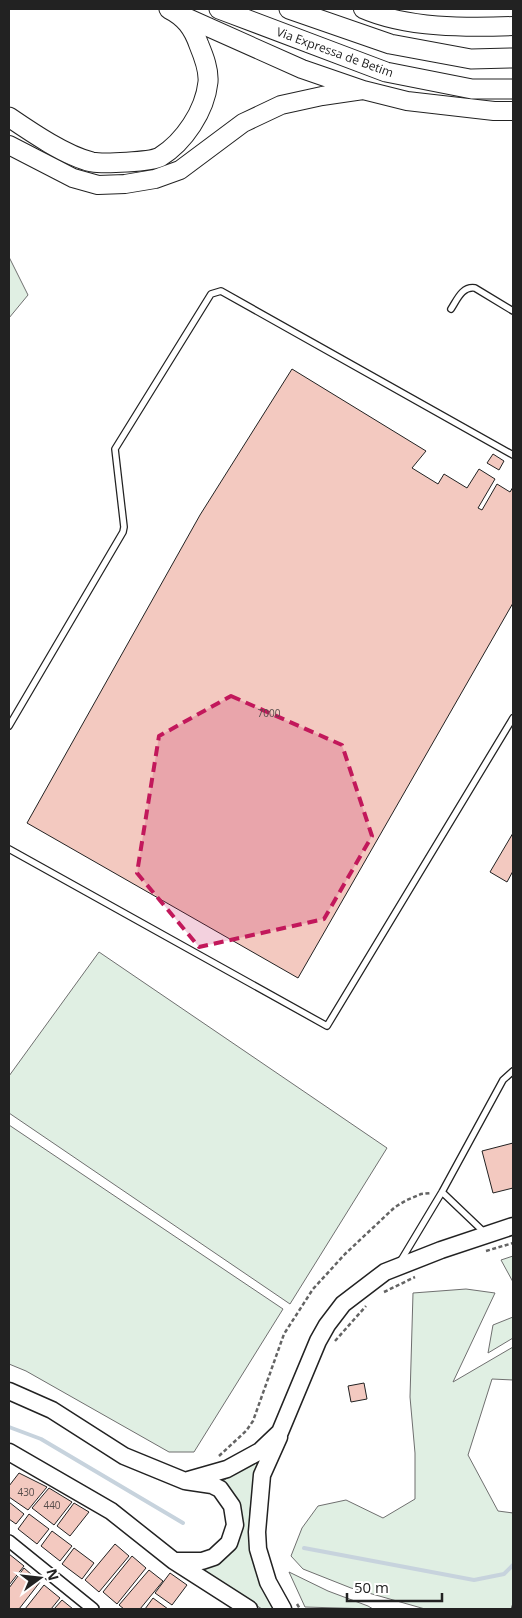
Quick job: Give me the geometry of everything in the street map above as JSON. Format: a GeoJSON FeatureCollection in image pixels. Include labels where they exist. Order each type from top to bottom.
{"type":"FeatureCollection","features":[{"type":"Feature","properties":{"kind":"highway","name":"Via Expressa de Betim"},"geometry":{"type":"LineString","coordinates":[[219,9],[386,72],[472,89],[513,89]]}},
{"type":"Feature","properties":{"kind":"highway","name":"Via Expressa de Betim"},"geometry":{"type":"LineString","coordinates":[[289,9],[390,44],[471,60],[513,58]]}},
{"type":"Feature","properties":{"kind":"highway"},"geometry":{"type":"LineString","coordinates":[[9,117],[67,152],[92,162],[136,161],[158,158],[176,144],[190,127],[202,104],[208,82],[206,62],[195,35],[175,12]]}},
{"type":"Feature","properties":{"kind":"main road"},"geometry":{"type":"LineString","coordinates":[[363,9],[376,15],[438,25],[513,26]]}},
{"type":"Feature","properties":{"kind":"main road"},"geometry":{"type":"LineString","coordinates":[[175,12],[302,69],[363,90],[407,101],[494,111],[513,111]]}},
{"type":"Feature","properties":{"kind":"main road"},"geometry":{"type":"LineString","coordinates":[[9,145],[73,178],[98,185],[125,184],[155,179],[180,170],[243,123],[281,105],[363,90]]}},
{"type":"Feature","properties":{"kind":"main road"},"geometry":{"type":"LineString","coordinates":[[283,1609],[268,1582],[258,1549],[257,1532],[262,1475],[318,1341],[327,1325],[344,1304],[385,1272],[441,1250],[513,1226]]}},
{"type":"Feature","properties":{"kind":"main road"},"geometry":{"type":"LineString","coordinates":[[9,1391],[52,1410],[124,1456],[185,1481],[212,1485],[220,1489],[232,1506],[235,1525],[229,1543],[214,1557],[202,1561],[174,1561]]}},
{"type":"Feature","properties":{"kind":"main road"},"geometry":{"type":"LineString","coordinates":[[185,1481],[227,1469],[260,1451],[280,1432]]}},
{"type":"Feature","properties":{"kind":"main road"},"geometry":{"type":"LineString","coordinates":[[9,1452],[112,1511],[174,1561],[249,1609]]}},
{"type":"Feature","properties":{"kind":"street"},"geometry":{"type":"LineString","coordinates":[[9,1541],[93,1609]]}},
{"type":"Feature","properties":{"kind":"lane"},"geometry":{"type":"LineString","coordinates":[[451,309],[465,288],[469,287],[475,288],[513,311]]}},
{"type":"Feature","properties":{"kind":"lane"},"geometry":{"type":"LineString","coordinates":[[9,726],[123,532],[115,449],[211,294],[221,291],[513,455]]}},
{"type":"Feature","properties":{"kind":"lane"},"geometry":{"type":"LineString","coordinates":[[9,849],[327,1026],[513,718]]}},
{"type":"Feature","properties":{"kind":"lane"},"geometry":{"type":"LineString","coordinates":[[396,1268],[442,1192],[504,1080],[513,1071]]}},
{"type":"Feature","properties":{"kind":"lane"},"geometry":{"type":"LineString","coordinates":[[442,1192],[486,1234]]}},
{"type":"Feature","properties":{"kind":"path"},"geometry":{"type":"LineString","coordinates":[[203,1476],[219,1455],[246,1431],[253,1421],[284,1334],[313,1289],[344,1254],[395,1207],[421,1194],[442,1192]]}},
{"type":"Feature","properties":{"kind":"path"},"geometry":{"type":"LineString","coordinates":[[478,1254],[513,1243]]}},
{"type":"Feature","properties":{"kind":"path"},"geometry":{"type":"LineString","coordinates":[[383,1292],[417,1276]]}},
{"type":"Feature","properties":{"kind":"path"},"geometry":{"type":"LineString","coordinates":[[330,1347],[368,1304]]}},
{"type":"Feature","properties":{"kind":"highlighted area"},"geometry":{"type":"Polygon","coordinates":[[[231,696],[342,745],[372,836],[324,919],[199,947],[137,873],[159,736],[231,696]]]}},
{"type":"Feature","properties":{"kind":"green space"},"geometry":{"type":"Polygon","coordinates":[[[9,257],[28,295],[9,318],[9,257]]]}},
{"type":"Feature","properties":{"kind":"green space"},"geometry":{"type":"Polygon","coordinates":[[[99,952],[387,1148],[290,1304],[9,1113],[9,1076],[99,952]]]}},
{"type":"Feature","properties":{"kind":"green space"},"geometry":{"type":"Polygon","coordinates":[[[9,1125],[283,1309],[194,1452],[169,1452],[26,1371],[9,1364],[9,1125]]]}},
{"type":"Feature","properties":{"kind":"green space"},"geometry":{"type":"Polygon","coordinates":[[[513,1256],[513,1282],[501,1260],[513,1256]]]}},
{"type":"Feature","properties":{"kind":"green space"},"geometry":{"type":"Polygon","coordinates":[[[466,1289],[495,1293],[453,1382],[513,1347],[513,1380],[492,1379],[468,1455],[498,1511],[513,1513],[513,1603],[511,1609],[425,1609],[351,1588],[303,1569],[291,1556],[302,1528],[318,1506],[346,1500],[383,1518],[415,1499],[415,1453],[410,1397],[413,1293],[466,1289]]]}},
{"type":"Feature","properties":{"kind":"green space"},"geometry":{"type":"Polygon","coordinates":[[[513,1317],[513,1338],[488,1353],[493,1325],[513,1317]]]}},
{"type":"Feature","properties":{"kind":"green space"},"geometry":{"type":"Polygon","coordinates":[[[267,1451],[255,1483],[249,1519],[255,1566],[260,1581],[275,1609],[262,1609],[200,1570],[232,1549],[220,1483],[267,1451]]]}},
{"type":"Feature","properties":{"kind":"green space"},"geometry":{"type":"Polygon","coordinates":[[[289,1572],[328,1591],[373,1609],[305,1607],[289,1572]]]}},
{"type":"Feature","properties":{"kind":"building"},"geometry":{"type":"Polygon","coordinates":[[[292,369],[426,451],[412,468],[438,484],[444,474],[467,488],[479,469],[495,479],[478,508],[482,510],[497,484],[510,492],[513,487],[513,603],[298,978],[27,823],[200,515],[292,369]]]}},
{"type":"Feature","properties":{"kind":"building"},"geometry":{"type":"Polygon","coordinates":[[[493,454],[504,461],[499,470],[487,463],[493,454]]]}},
{"type":"Feature","properties":{"kind":"building"},"geometry":{"type":"Polygon","coordinates":[[[513,833],[513,871],[507,882],[490,872],[513,833]]]}},
{"type":"Feature","properties":{"kind":"building"},"geometry":{"type":"Polygon","coordinates":[[[513,1143],[513,1188],[493,1193],[482,1151],[513,1143]]]}},
{"type":"Feature","properties":{"kind":"building"},"geometry":{"type":"Polygon","coordinates":[[[364,1383],[367,1399],[351,1402],[348,1386],[364,1383]]]}},
{"type":"Feature","properties":{"kind":"building"},"geometry":{"type":"Polygon","coordinates":[[[19,1473],[47,1487],[28,1510],[9,1497],[9,1486],[19,1473]]]}},
{"type":"Feature","properties":{"kind":"building"},"geometry":{"type":"Polygon","coordinates":[[[49,1488],[72,1502],[54,1525],[32,1508],[49,1488]]]}},
{"type":"Feature","properties":{"kind":"building"},"geometry":{"type":"Polygon","coordinates":[[[9,1502],[24,1514],[16,1524],[9,1519],[9,1502]]]}},
{"type":"Feature","properties":{"kind":"building"},"geometry":{"type":"Polygon","coordinates":[[[74,1503],[89,1512],[70,1536],[57,1526],[74,1503]]]}},
{"type":"Feature","properties":{"kind":"building"},"geometry":{"type":"Polygon","coordinates":[[[29,1514],[49,1529],[37,1544],[18,1529],[29,1514]]]}},
{"type":"Feature","properties":{"kind":"building"},"geometry":{"type":"Polygon","coordinates":[[[52,1531],[72,1546],[60,1561],[41,1546],[52,1531]]]}},
{"type":"Feature","properties":{"kind":"building"},"geometry":{"type":"Polygon","coordinates":[[[115,1544],[129,1556],[99,1592],[85,1580],[115,1544]]]}},
{"type":"Feature","properties":{"kind":"building"},"geometry":{"type":"Polygon","coordinates":[[[74,1548],[94,1563],[82,1579],[62,1564],[74,1548]]]}},
{"type":"Feature","properties":{"kind":"building"},"geometry":{"type":"Polygon","coordinates":[[[9,1554],[24,1566],[9,1585],[9,1554]]]}},
{"type":"Feature","properties":{"kind":"building"},"geometry":{"type":"Polygon","coordinates":[[[132,1556],[146,1568],[117,1604],[103,1592],[132,1556]]]}},
{"type":"Feature","properties":{"kind":"building"},"geometry":{"type":"Polygon","coordinates":[[[24,1568],[40,1582],[19,1609],[9,1609],[9,1588],[24,1568]]]}},
{"type":"Feature","properties":{"kind":"building"},"geometry":{"type":"Polygon","coordinates":[[[149,1570],[163,1581],[140,1609],[124,1609],[119,1605],[149,1570]]]}},
{"type":"Feature","properties":{"kind":"building"},"geometry":{"type":"Polygon","coordinates":[[[170,1573],[187,1585],[172,1605],[155,1593],[170,1573]]]}},
{"type":"Feature","properties":{"kind":"building"},"geometry":{"type":"Polygon","coordinates":[[[44,1585],[60,1598],[51,1609],[25,1609],[44,1585]]]}},
{"type":"Feature","properties":{"kind":"building"},"geometry":{"type":"Polygon","coordinates":[[[153,1598],[168,1609],[145,1609],[153,1598]]]}},
{"type":"Feature","properties":{"kind":"building"},"geometry":{"type":"Polygon","coordinates":[[[62,1600],[73,1609],[54,1609],[62,1600]]]}},
{"type":"Feature","properties":{"kind":"waterway"},"geometry":{"type":"LineString","coordinates":[[9,1427],[41,1439],[183,1523]]}},
{"type":"Feature","properties":{"kind":"waterway"},"geometry":{"type":"LineString","coordinates":[[304,1548],[474,1580],[504,1574],[513,1565]]}}]}
